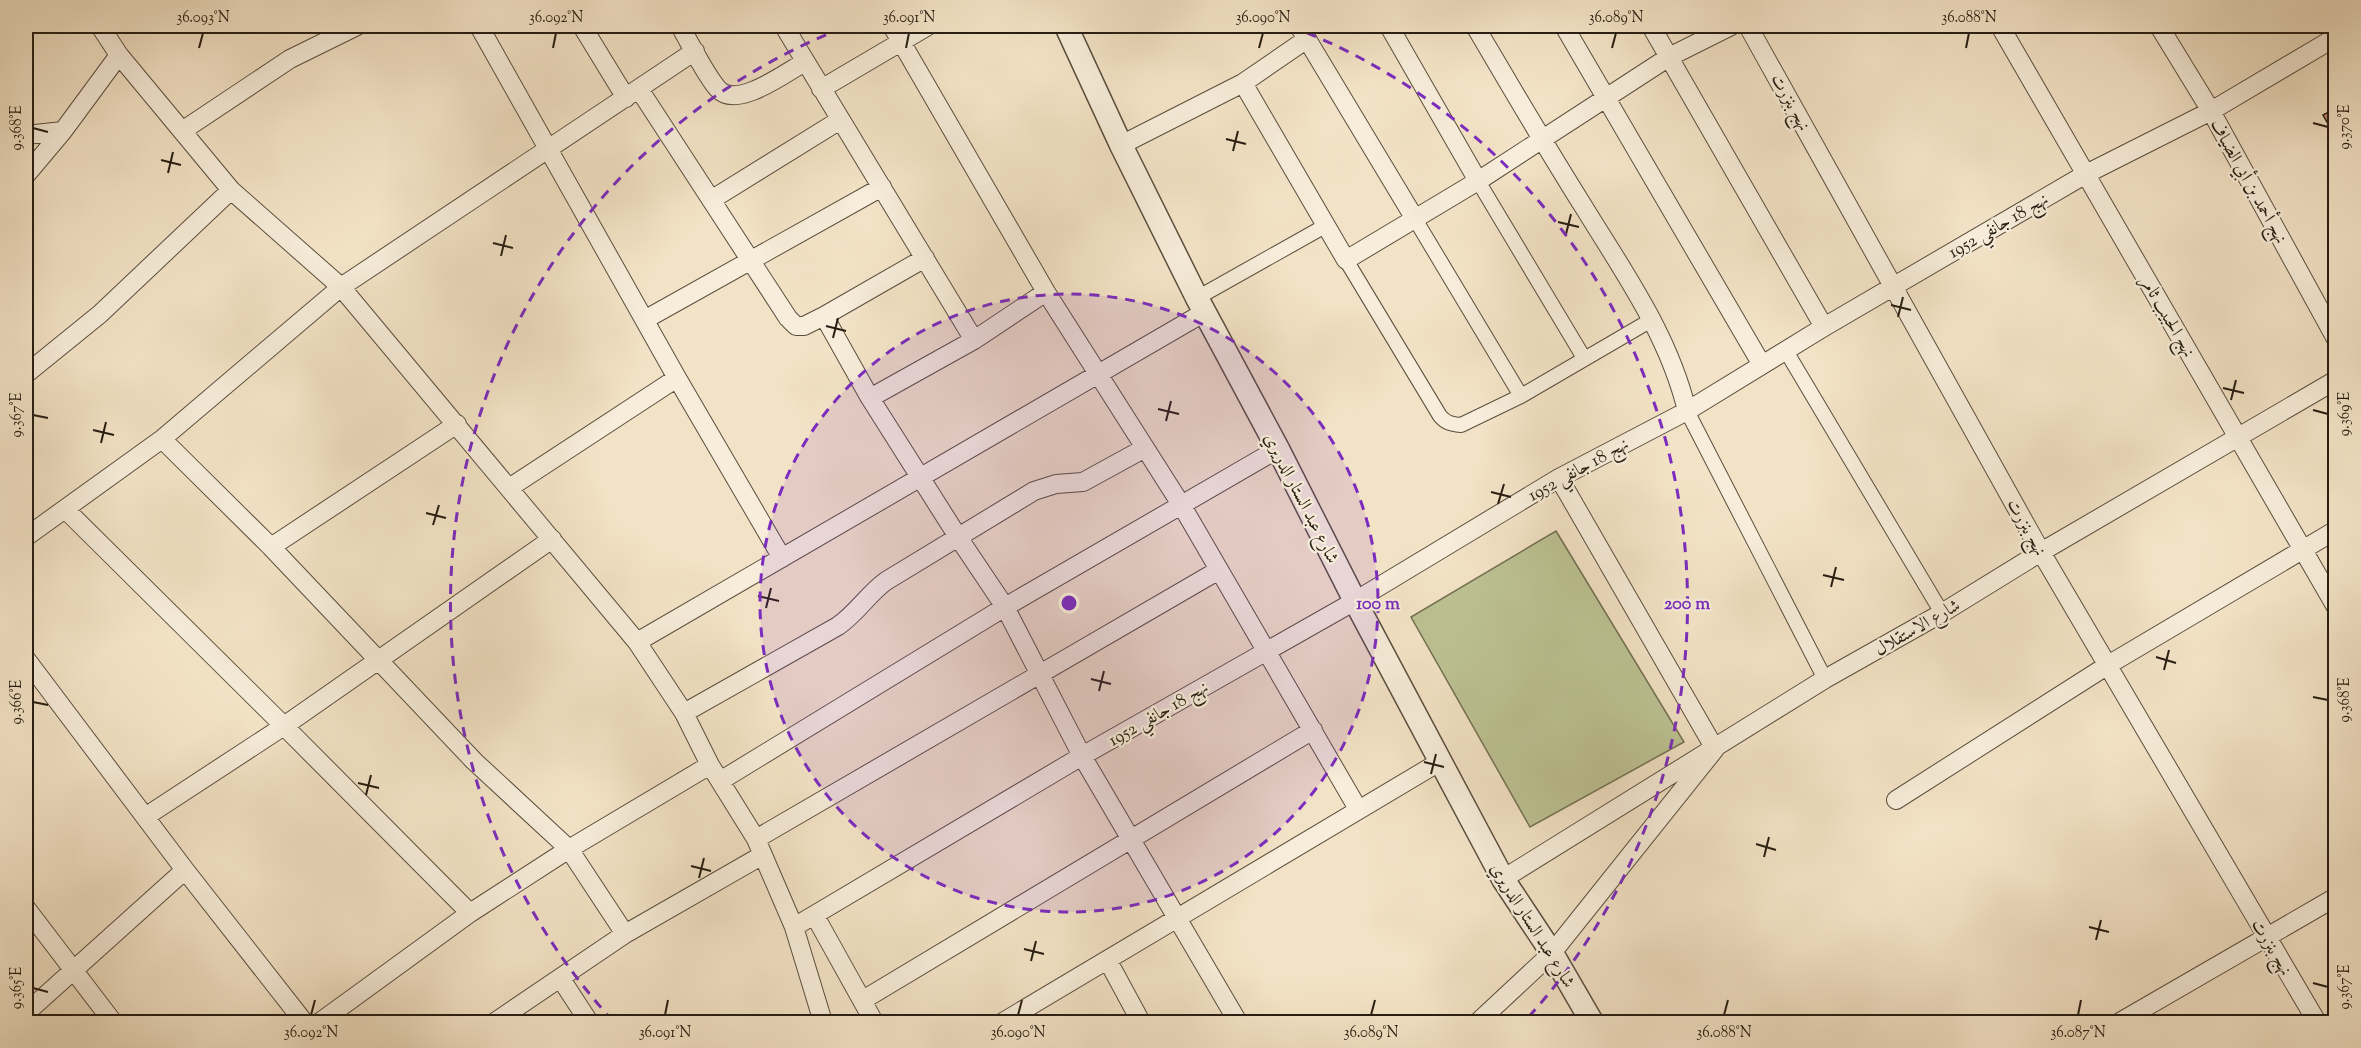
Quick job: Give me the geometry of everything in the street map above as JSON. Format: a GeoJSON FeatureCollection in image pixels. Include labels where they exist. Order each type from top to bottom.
{"type":"FeatureCollection","features":[{"type":"Feature","properties":{"kind":"street"},"geometry":{"type":"LineString","coordinates":[[182,131],[290,59],[357,26]]}},
{"type":"Feature","properties":{"kind":"street"},"geometry":{"type":"LineString","coordinates":[[479,26],[646,319],[677,378],[782,558]]}},
{"type":"Feature","properties":{"kind":"street"},"geometry":{"type":"LineString","coordinates":[[582,26],[711,200],[793,324],[804,326],[925,258]]}},
{"type":"Feature","properties":{"kind":"street"},"geometry":{"type":"LineString","coordinates":[[680,26],[719,90],[731,96],[752,92],[805,62]]}},
{"type":"Feature","properties":{"kind":"street"},"geometry":{"type":"LineString","coordinates":[[784,26],[974,340]]}},
{"type":"Feature","properties":{"kind":"street"},"geometry":{"type":"LineString","coordinates":[[892,26],[1046,291],[1182,506],[1358,809]]}},
{"type":"Feature","properties":{"kind":"street"},"geometry":{"type":"LineString","coordinates":[[821,88],[928,26]]}},
{"type":"Feature","properties":{"kind":"street","name":"شارع عبد الستار الدريري"},"geometry":{"type":"LineString","coordinates":[[1066,26],[1121,145],[1201,305],[1278,449],[1355,601],[1503,879],[1552,953],[1592,1023]]}},
{"type":"Feature","properties":{"kind":"street"},"geometry":{"type":"LineString","coordinates":[[1389,26],[1584,358]]}},
{"type":"Feature","properties":{"kind":"street"},"geometry":{"type":"LineString","coordinates":[[1475,26],[1653,320],[1680,384],[1687,411],[1825,679]]}},
{"type":"Feature","properties":{"kind":"street"},"geometry":{"type":"LineString","coordinates":[[1564,26],[1761,365]]}},
{"type":"Feature","properties":{"kind":"street"},"geometry":{"type":"LineString","coordinates":[[1651,26],[1824,327]]}},
{"type":"Feature","properties":{"kind":"street"},"geometry":{"type":"LineString","coordinates":[[1346,260],[1478,181],[1669,57],[1731,26]]}},
{"type":"Feature","properties":{"kind":"street","name":"نهج بنزرت"},"geometry":{"type":"LineString","coordinates":[[1748,26],[2041,552],[2317,1023]]}},
{"type":"Feature","properties":{"kind":"street","name":"نهج الحبيب ثامر"},"geometry":{"type":"LineString","coordinates":[[2000,26],[2336,607]]}},
{"type":"Feature","properties":{"kind":"street","name":"نهج أحمد بن أبي الضياف"},"geometry":{"type":"LineString","coordinates":[[2159,26],[2211,111],[2336,339]]}},
{"type":"Feature","properties":{"kind":"street"},"geometry":{"type":"LineString","coordinates":[[107,27],[119,55],[231,190],[341,287],[637,642],[684,713],[710,765],[759,848],[794,927],[823,1023]]}},
{"type":"Feature","properties":{"kind":"street"},"geometry":{"type":"LineString","coordinates":[[1121,145],[1243,83],[1303,32],[1521,396]]}},
{"type":"Feature","properties":{"kind":"street","name":"نهج 18 جانفي 1952"},"geometry":{"type":"LineString","coordinates":[[794,927],[1082,756],[1355,601],[1559,478],[1687,411],[1893,286],[2086,174],[2211,111],[2336,37]]}},
{"type":"Feature","properties":{"kind":"street"},"geometry":{"type":"LineString","coordinates":[[26,537],[162,439],[341,287],[695,51]]}},
{"type":"Feature","properties":{"kind":"street"},"geometry":{"type":"LineString","coordinates":[[26,175],[63,131],[119,55]]}},
{"type":"Feature","properties":{"kind":"street"},"geometry":{"type":"LineString","coordinates":[[1243,83],[1325,226],[1445,422],[1461,425],[1521,396],[1653,320]]}},
{"type":"Feature","properties":{"kind":"street"},"geometry":{"type":"LineString","coordinates":[[711,200],[840,120]]}},
{"type":"Feature","properties":{"kind":"street"},"geometry":{"type":"LineString","coordinates":[[26,135],[63,131]]}},
{"type":"Feature","properties":{"kind":"street"},"geometry":{"type":"LineString","coordinates":[[646,319],[882,187]]}},
{"type":"Feature","properties":{"kind":"street"},"geometry":{"type":"LineString","coordinates":[[26,374],[100,314],[231,190]]}},
{"type":"Feature","properties":{"kind":"street"},"geometry":{"type":"LineString","coordinates":[[637,642],[1099,374],[1201,305],[1325,226]]}},
{"type":"Feature","properties":{"kind":"street"},"geometry":{"type":"LineString","coordinates":[[870,398],[974,340],[1046,291]]}},
{"type":"Feature","properties":{"kind":"street"},"geometry":{"type":"LineString","coordinates":[[824,316],[870,398],[1005,607],[1082,756],[1238,1023]]}},
{"type":"Feature","properties":{"kind":"street"},"geometry":{"type":"LineString","coordinates":[[1785,351],[1942,613]]}},
{"type":"Feature","properties":{"kind":"street"},"geometry":{"type":"LineString","coordinates":[[509,488],[677,378]]}},
{"type":"Feature","properties":{"kind":"street","name":"شارع الاستقلال"},"geometry":{"type":"LineString","coordinates":[[1503,879],[1825,679],[1942,613],[2041,552],[2336,380]]}},
{"type":"Feature","properties":{"kind":"street"},"geometry":{"type":"LineString","coordinates":[[271,547],[457,424]]}},
{"type":"Feature","properties":{"kind":"street"},"geometry":{"type":"LineString","coordinates":[[162,439],[271,547],[474,761],[569,849],[625,934]]}},
{"type":"Feature","properties":{"kind":"street"},"geometry":{"type":"LineString","coordinates":[[684,713],[838,626],[850,618],[877,588],[1034,491],[1056,484],[1083,483],[1145,448]]}},
{"type":"Feature","properties":{"kind":"street"},"geometry":{"type":"LineString","coordinates":[[720,781],[1005,607],[1278,449]]}},
{"type":"Feature","properties":{"kind":"street"},"geometry":{"type":"LineString","coordinates":[[1478,1023],[1552,953],[1715,749],[1559,478]]}},
{"type":"Feature","properties":{"kind":"street"},"geometry":{"type":"LineString","coordinates":[[65,509],[470,913]]}},
{"type":"Feature","properties":{"kind":"street"},"geometry":{"type":"LineString","coordinates":[[1896,800],[2108,665],[2336,530]]}},
{"type":"Feature","properties":{"kind":"street"},"geometry":{"type":"LineString","coordinates":[[145,817],[284,726],[552,539]]}},
{"type":"Feature","properties":{"kind":"street"},"geometry":{"type":"LineString","coordinates":[[495,1023],[625,934],[759,848],[1039,674],[1219,570]]}},
{"type":"Feature","properties":{"kind":"street"},"geometry":{"type":"LineString","coordinates":[[26,659],[304,1023]]}},
{"type":"Feature","properties":{"kind":"street"},"geometry":{"type":"LineString","coordinates":[[863,1000],[1313,730]]}},
{"type":"Feature","properties":{"kind":"street"},"geometry":{"type":"LineString","coordinates":[[1003,1023],[1178,920],[1358,809],[1442,761]]}},
{"type":"Feature","properties":{"kind":"street"},"geometry":{"type":"LineString","coordinates":[[320,1023],[470,913],[569,849],[710,765]]}},
{"type":"Feature","properties":{"kind":"street"},"geometry":{"type":"LineString","coordinates":[[26,1013],[185,870]]}},
{"type":"Feature","properties":{"kind":"street"},"geometry":{"type":"LineString","coordinates":[[2130,1020],[2336,897]]}},
{"type":"Feature","properties":{"kind":"street"},"geometry":{"type":"LineString","coordinates":[[26,908],[112,1023]]}},
{"type":"Feature","properties":{"kind":"street"},"geometry":{"type":"LineString","coordinates":[[815,916],[874,1023]]}},
{"type":"Feature","properties":{"kind":"street"},"geometry":{"type":"LineString","coordinates":[[1108,961],[1141,1023]]}},
{"type":"Feature","properties":{"kind":"street"},"geometry":{"type":"LineString","coordinates":[[561,979],[589,1023]]}},
{"type":"Feature","properties":{"kind":"green space"},"geometry":{"type":"Polygon","coordinates":[[[1556,531],[1684,742],[1530,827],[1411,617],[1556,531]]]}},
{"type":"Feature","properties":{"kind":"building"},"geometry":{"type":"Polygon","coordinates":[[[2336,108],[2336,138],[2323,115],[2336,108]]]}}]}
